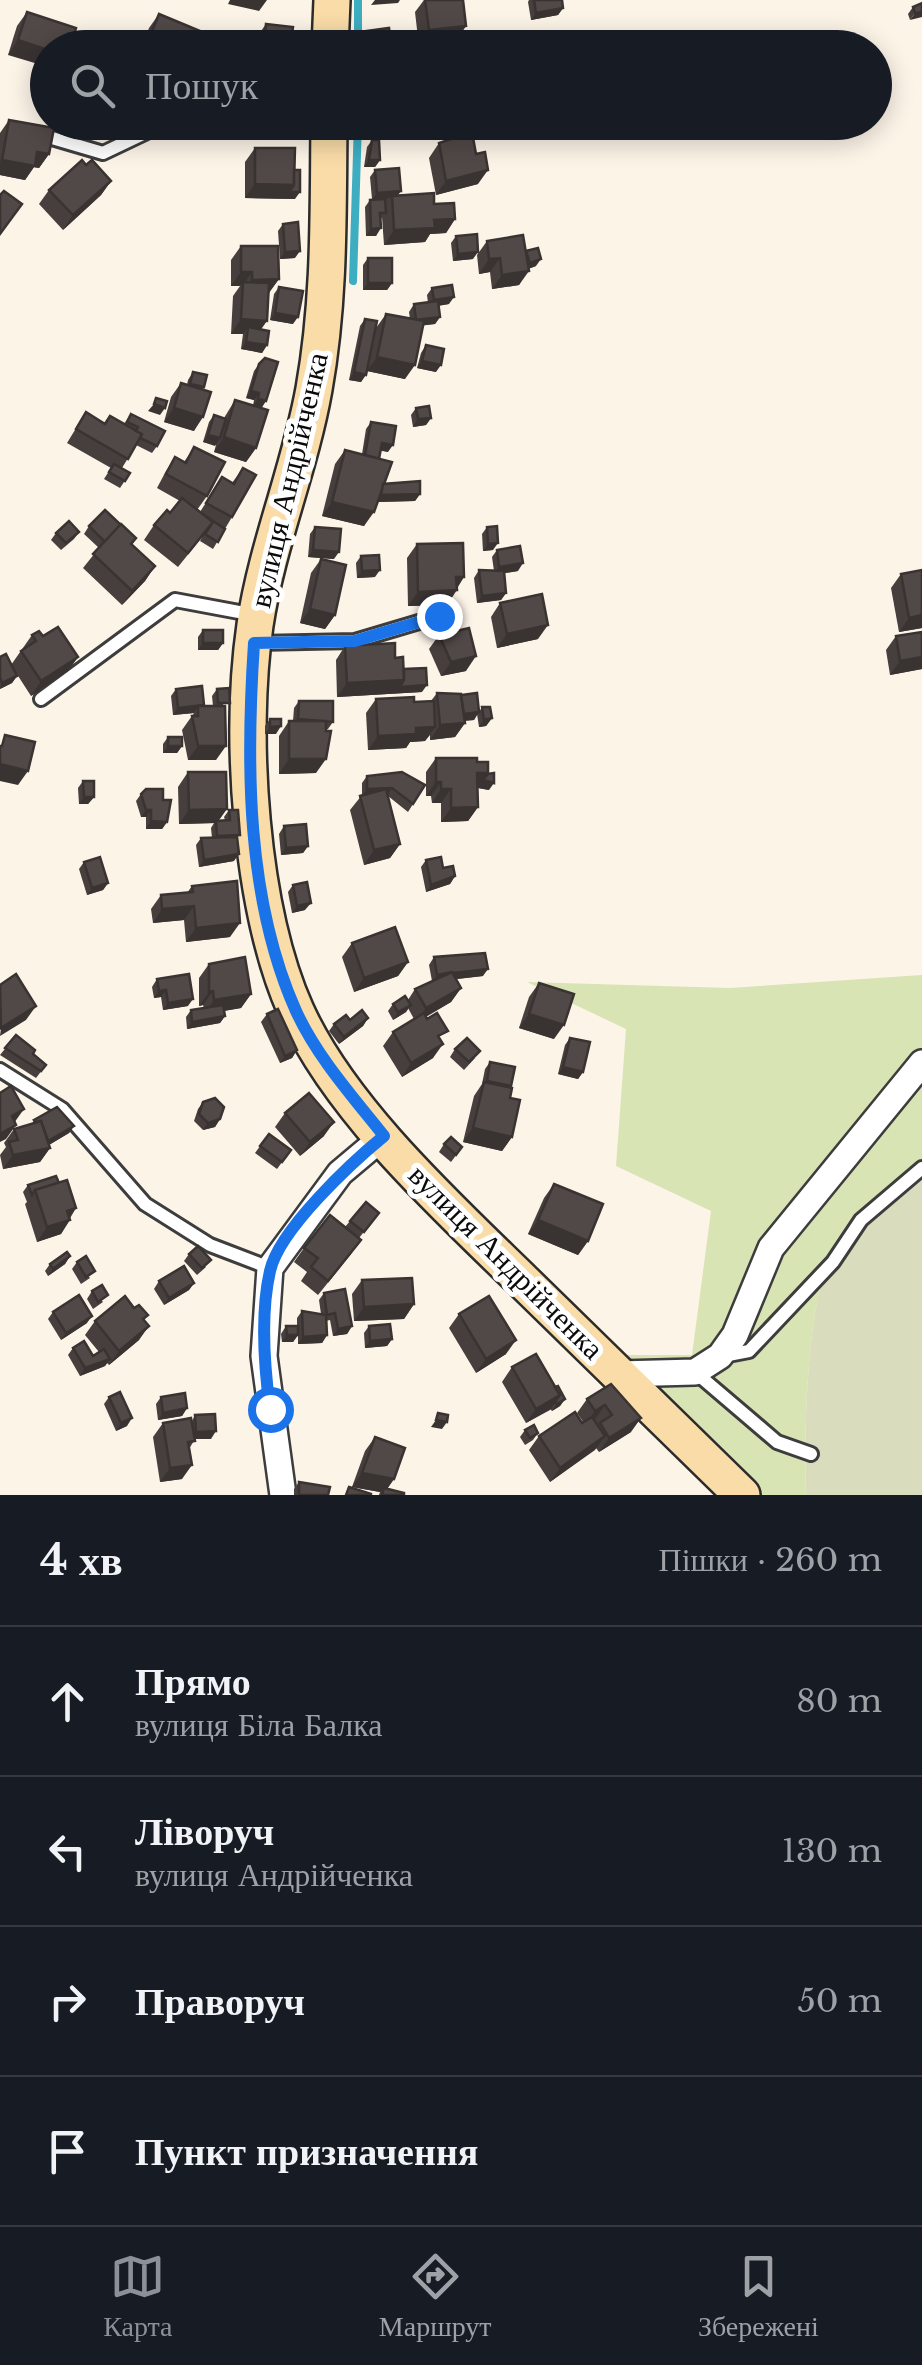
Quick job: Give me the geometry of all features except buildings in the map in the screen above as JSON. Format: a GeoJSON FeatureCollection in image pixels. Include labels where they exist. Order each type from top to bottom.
{"type":"FeatureCollection","features":[{"type":"Feature","properties":{"kind":"street"},"geometry":{"type":"LineString","coordinates":[[331,30],[332,0]]}},
{"type":"Feature","properties":{"kind":"street","name":"вулиця Андрійченка"},"geometry":{"type":"LineString","coordinates":[[329,140],[327,300],[314,392],[255,629],[249,717],[254,813],[271,944],[297,1014],[335,1074],[426,1187],[742,1495]]}},
{"type":"Feature","properties":{"kind":"street"},"geometry":{"type":"LineString","coordinates":[[619,1374],[695,1372],[720,1356],[736,1334],[771,1248],[922,1063]]}},
{"type":"Feature","properties":{"kind":"street"},"geometry":{"type":"LineString","coordinates":[[283,1495],[264,1356],[270,1268],[340,1172],[384,1136]]}},
{"type":"Feature","properties":{"kind":"lane"},"geometry":{"type":"LineString","coordinates":[[59,140],[103,152],[129,140]]}},
{"type":"Feature","properties":{"kind":"lane"},"geometry":{"type":"LineString","coordinates":[[41,700],[176,600],[255,629],[355,641],[439,616]]}},
{"type":"Feature","properties":{"kind":"lane"},"geometry":{"type":"LineString","coordinates":[[0,1070],[62,1109],[144,1204],[210,1244],[270,1268]]}},
{"type":"Feature","properties":{"kind":"lane"},"geometry":{"type":"LineString","coordinates":[[720,1356],[750,1350],[833,1262],[861,1220],[922,1168]]}},
{"type":"Feature","properties":{"kind":"lane"},"geometry":{"type":"LineString","coordinates":[[695,1372],[777,1442],[811,1454]]}},
{"type":"Feature","properties":{"kind":"green space"},"geometry":{"type":"Polygon","coordinates":[[[922,975],[922,1163],[863,1208],[836,1241],[818,1296],[813,1329],[806,1495],[762,1495],[615,1355],[692,1355],[711,1211],[616,1166],[626,1029],[527,982],[730,988],[922,975]]]}},
{"type":"Feature","properties":{"kind":"green space"},"geometry":{"type":"Polygon","coordinates":[[[922,1163],[922,1495],[806,1495],[809,1365],[826,1266],[836,1241],[853,1218],[922,1163]]]}},
{"type":"Feature","properties":{"kind":"waterway"},"geometry":{"type":"LineString","coordinates":[[358,0],[358,30]]}},
{"type":"Feature","properties":{"kind":"waterway"},"geometry":{"type":"LineString","coordinates":[[353,281],[357,140]]}},
{"type":"Feature","properties":{"kind":"route"},"geometry":{"type":"LineString","coordinates":[[270,1409],[264,1356],[270,1268],[287,1239],[340,1172],[384,1136],[335,1074],[297,1014],[271,944],[254,818],[249,717],[254,643],[312,645],[355,641],[439,616]]}}]}
